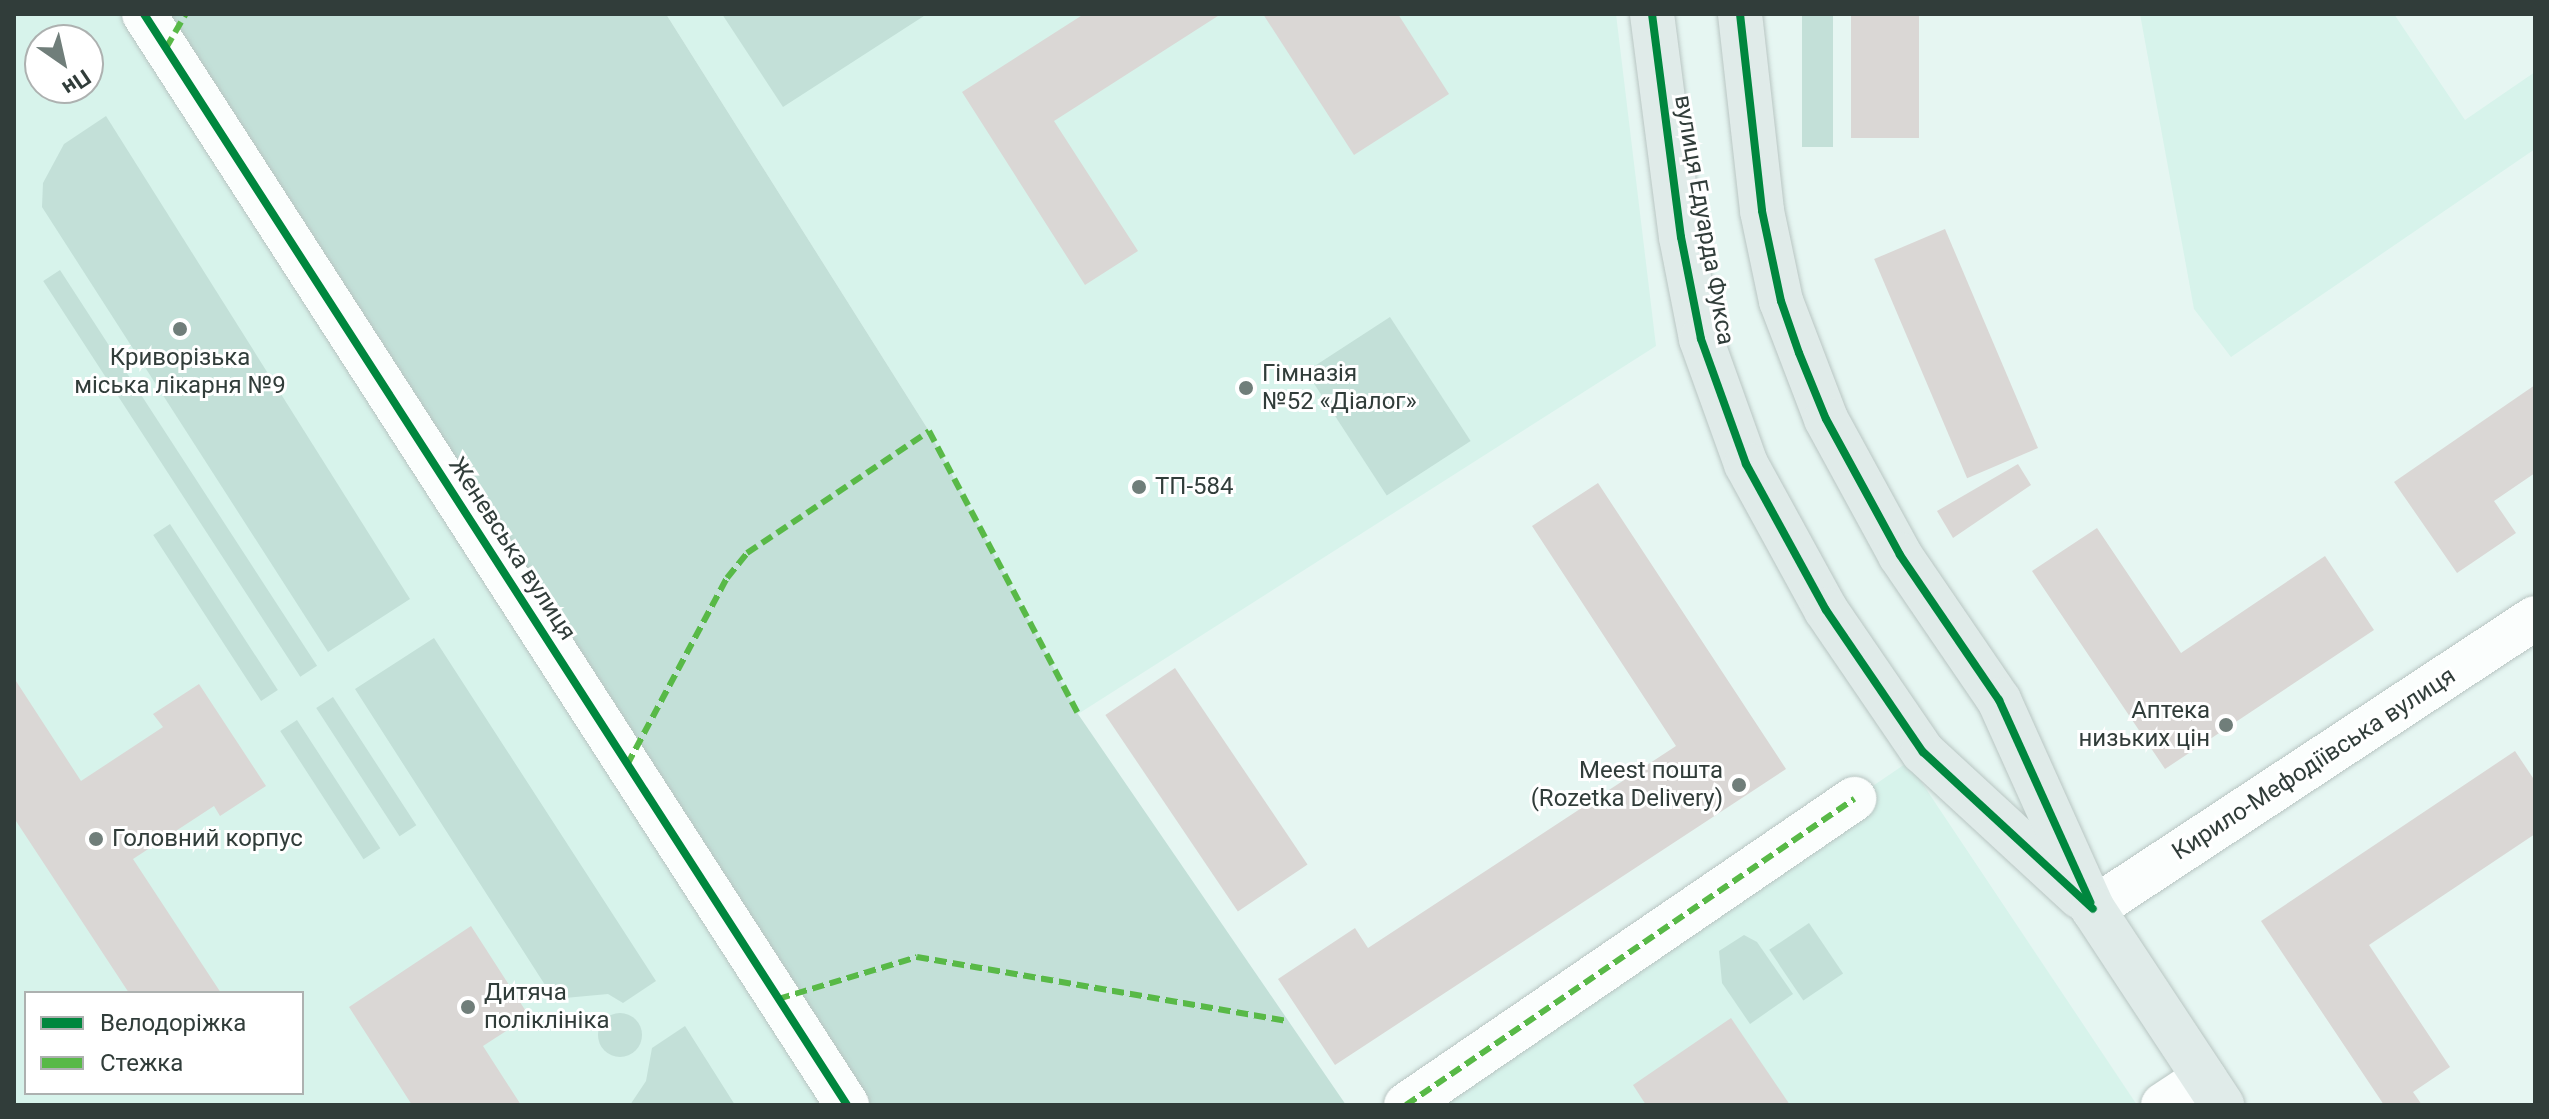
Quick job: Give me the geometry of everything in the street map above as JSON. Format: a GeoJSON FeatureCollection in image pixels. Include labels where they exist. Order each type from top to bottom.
{"type":"FeatureCollection","features":[{"type":"Feature","properties":{"kind":"main road","name":"вулиця Едуарда Фукса"},"geometry":{"type":"LineString","coordinates":[[1652,14],[1681,237],[1701,339],[1746,464],[1826,610],[1923,752],[2093,909]]}},
{"type":"Feature","properties":{"kind":"main road"},"geometry":{"type":"LineString","coordinates":[[1740,14],[1762,211],[1781,301],[1826,419],[1900,555],[1999,700],[2093,909],[2213,1091]]}},
{"type":"Feature","properties":{"kind":"street","name":"Женевська вулиця"},"geometry":{"type":"LineString","coordinates":[[144,14],[847,1105]]}},
{"type":"Feature","properties":{"kind":"street","name":"Кирило-Мефодіївська вулиця"},"geometry":{"type":"LineString","coordinates":[[2093,909],[2535,618]]}},
{"type":"Feature","properties":{"kind":"street"},"geometry":{"type":"LineString","coordinates":[[1406,1105],[1854,799]]}},
{"type":"Feature","properties":{"kind":"street"},"geometry":{"type":"LineString","coordinates":[[2163,1105],[2213,1091]]}},
{"type":"Feature","properties":{"kind":"shaded area","name":"Криворізька міська лікарня №9"},"geometry":{"type":"Polygon","coordinates":[[[14,14],[144,14],[847,1105],[14,1105],[14,14]]]}},
{"type":"Feature","properties":{"kind":"shaded area"},"geometry":{"type":"Polygon","coordinates":[[[144,14],[666,14],[929,431],[1078,714],[1346,1105],[847,1105],[144,14]]]}},
{"type":"Feature","properties":{"kind":"shaded area","name":"Гімназія №52 «Діалог»"},"geometry":{"type":"Polygon","coordinates":[[[666,14],[1616,14],[1656,346],[1078,714],[929,431],[666,14]]]}},
{"type":"Feature","properties":{"kind":"shaded area"},"geometry":{"type":"Polygon","coordinates":[[[722,14],[927,14],[783,107],[722,14]]]}},
{"type":"Feature","properties":{"kind":"shaded area"},"geometry":{"type":"Polygon","coordinates":[[[1802,14],[1833,14],[1833,147],[1802,147],[1802,14]]]}},
{"type":"Feature","properties":{"kind":"shaded area"},"geometry":{"type":"Polygon","coordinates":[[[2140,14],[2394,14],[2465,120],[2535,72],[2535,149],[2231,357],[2194,309],[2140,14]]]}},
{"type":"Feature","properties":{"kind":"shaded area"},"geometry":{"type":"Polygon","coordinates":[[[106,116],[410,599],[328,652],[42,207],[43,183],[64,144],[106,116]]]}},
{"type":"Feature","properties":{"kind":"shaded area"},"geometry":{"type":"Polygon","coordinates":[[[60,270],[317,666],[300,677],[43,281],[60,270]]]}},
{"type":"Feature","properties":{"kind":"shaded area"},"geometry":{"type":"Polygon","coordinates":[[[1390,317],[1471,441],[1387,496],[1306,371],[1390,317]]]}},
{"type":"Feature","properties":{"kind":"shaded area"},"geometry":{"type":"Polygon","coordinates":[[[170,524],[278,690],[261,701],[153,535],[170,524]]]}},
{"type":"Feature","properties":{"kind":"shaded area"},"geometry":{"type":"Polygon","coordinates":[[[434,638],[656,981],[623,1003],[608,994],[554,999],[355,689],[434,638]]]}},
{"type":"Feature","properties":{"kind":"shaded area"},"geometry":{"type":"Polygon","coordinates":[[[333,697],[416,825],[400,836],[316,708],[333,697]]]}},
{"type":"Feature","properties":{"kind":"shaded area"},"geometry":{"type":"Polygon","coordinates":[[[297,720],[380,848],[364,859],[280,731],[297,720]]]}},
{"type":"Feature","properties":{"kind":"shaded area"},"geometry":{"type":"Polygon","coordinates":[[[1908,762],[2137,1105],[1406,1105],[1908,762]]]}},
{"type":"Feature","properties":{"kind":"shaded area"},"geometry":{"type":"Polygon","coordinates":[[[1809,923],[1843,974],[1803,1000],[1769,950],[1809,923]]]}},
{"type":"Feature","properties":{"kind":"shaded area"},"geometry":{"type":"Polygon","coordinates":[[[1744,935],[1757,942],[1793,994],[1750,1024],[1722,983],[1719,951],[1744,935]]]}},
{"type":"Feature","properties":{"kind":"shaded area"},"geometry":{"type":"Polygon","coordinates":[[[620,1013],[635,1020],[642,1035],[635,1050],[620,1057],[605,1050],[598,1035],[605,1020],[620,1013]]]}},
{"type":"Feature","properties":{"kind":"shaded area"},"geometry":{"type":"Polygon","coordinates":[[[685,1026],[735,1105],[630,1105],[646,1081],[652,1048],[685,1026]]]}},
{"type":"Feature","properties":{"kind":"building"},"geometry":{"type":"Polygon","coordinates":[[[1084,14],[1221,14],[1054,121],[1138,251],[1085,285],[962,92],[1084,14]]]}},
{"type":"Feature","properties":{"kind":"building"},"geometry":{"type":"Polygon","coordinates":[[[1263,14],[1398,14],[1449,94],[1354,155],[1263,14]]]}},
{"type":"Feature","properties":{"kind":"building"},"geometry":{"type":"Polygon","coordinates":[[[1851,14],[1919,14],[1919,138],[1851,138],[1851,14]]]}},
{"type":"Feature","properties":{"kind":"building"},"geometry":{"type":"Polygon","coordinates":[[[1945,229],[2038,448],[1967,478],[1874,259],[1945,229]]]}},
{"type":"Feature","properties":{"kind":"building"},"geometry":{"type":"Polygon","coordinates":[[[2535,385],[2535,473],[2494,501],[2516,533],[2457,573],[2394,482],[2535,385]]]}},
{"type":"Feature","properties":{"kind":"building"},"geometry":{"type":"Polygon","coordinates":[[[2018,464],[2031,485],[1953,538],[1937,511],[2018,464]]]}},
{"type":"Feature","properties":{"kind":"building"},"geometry":{"type":"Polygon","coordinates":[[[1598,483],[1786,769],[1335,1065],[1278,979],[1355,928],[1368,948],[1676,746],[1532,526],[1598,483]]]}},
{"type":"Feature","properties":{"kind":"building"},"geometry":{"type":"Polygon","coordinates":[[[2097,528],[2181,653],[2325,556],[2374,630],[2165,769],[2032,571],[2097,528]]]}},
{"type":"Feature","properties":{"kind":"building"},"geometry":{"type":"Polygon","coordinates":[[[1175,668],[1308,864],[1238,911],[1105,715],[1175,668]]]}},
{"type":"Feature","properties":{"kind":"building","name":"Головний корпус"},"geometry":{"type":"Polygon","coordinates":[[[14,678],[81,781],[163,727],[153,714],[199,684],[266,786],[220,816],[214,806],[133,859],[220,991],[128,991],[14,818],[14,678]]]}},
{"type":"Feature","properties":{"kind":"building"},"geometry":{"type":"Polygon","coordinates":[[[2515,751],[2535,781],[2535,834],[2369,945],[2450,1067],[2413,1092],[2422,1105],[2384,1105],[2261,921],[2515,751]]]}},
{"type":"Feature","properties":{"kind":"building","name":"Дитяча поліклініка"},"geometry":{"type":"Polygon","coordinates":[[[471,926],[529,1016],[483,1046],[521,1105],[412,1105],[349,1007],[471,926]]]}},
{"type":"Feature","properties":{"kind":"building"},"geometry":{"type":"Polygon","coordinates":[[[1731,1018],[1790,1105],[1646,1105],[1633,1085],[1731,1018]]]}},
{"type":"Feature","properties":{"kind":"marked path"},"geometry":{"type":"LineString","coordinates":[[166,48],[186,14]]}},
{"type":"Feature","properties":{"kind":"marked path"},"geometry":{"type":"LineString","coordinates":[[627,765],[727,578],[747,553],[929,431],[1078,714]]}},
{"type":"Feature","properties":{"kind":"marked path"},"geometry":{"type":"LineString","coordinates":[[1406,1105],[1854,799]]}},
{"type":"Feature","properties":{"kind":"marked path"},"geometry":{"type":"LineString","coordinates":[[778,999],[917,957],[1289,1021]]}},
{"type":"Feature","properties":{"kind":"cycle path"},"geometry":{"type":"LineString","coordinates":[[144,14],[847,1105]]}},
{"type":"Feature","properties":{"kind":"cycle path"},"geometry":{"type":"LineString","coordinates":[[1652,14],[1681,237],[1701,339],[1746,464],[1826,610],[1923,752],[2093,909]]}},
{"type":"Feature","properties":{"kind":"cycle path"},"geometry":{"type":"LineString","coordinates":[[1740,14],[1762,211],[1781,301],[1799,353],[1826,419],[1900,555],[1999,700],[2090,902]]}},
{"type":"Feature","properties":{"kind":"place","name":"Криворізька міська лікарня №9"},"geometry":{"type":"Point","coordinates":[180,329]}},
{"type":"Feature","properties":{"kind":"place","name":"Гімназія №52 «Діалог»"},"geometry":{"type":"Point","coordinates":[1246,388]}},
{"type":"Feature","properties":{"kind":"place","name":"ТП-584"},"geometry":{"type":"Point","coordinates":[1139,487]}},
{"type":"Feature","properties":{"kind":"place","name":"Аптека низьких цін"},"geometry":{"type":"Point","coordinates":[2226,725]}},
{"type":"Feature","properties":{"kind":"place","name":"Meest пошта (Rozetka Delivery)"},"geometry":{"type":"Point","coordinates":[1739,785]}},
{"type":"Feature","properties":{"kind":"place","name":"Головний корпус"},"geometry":{"type":"Point","coordinates":[96,839]}},
{"type":"Feature","properties":{"kind":"place","name":"Дитяча поліклініка"},"geometry":{"type":"Point","coordinates":[468,1007]}}]}
